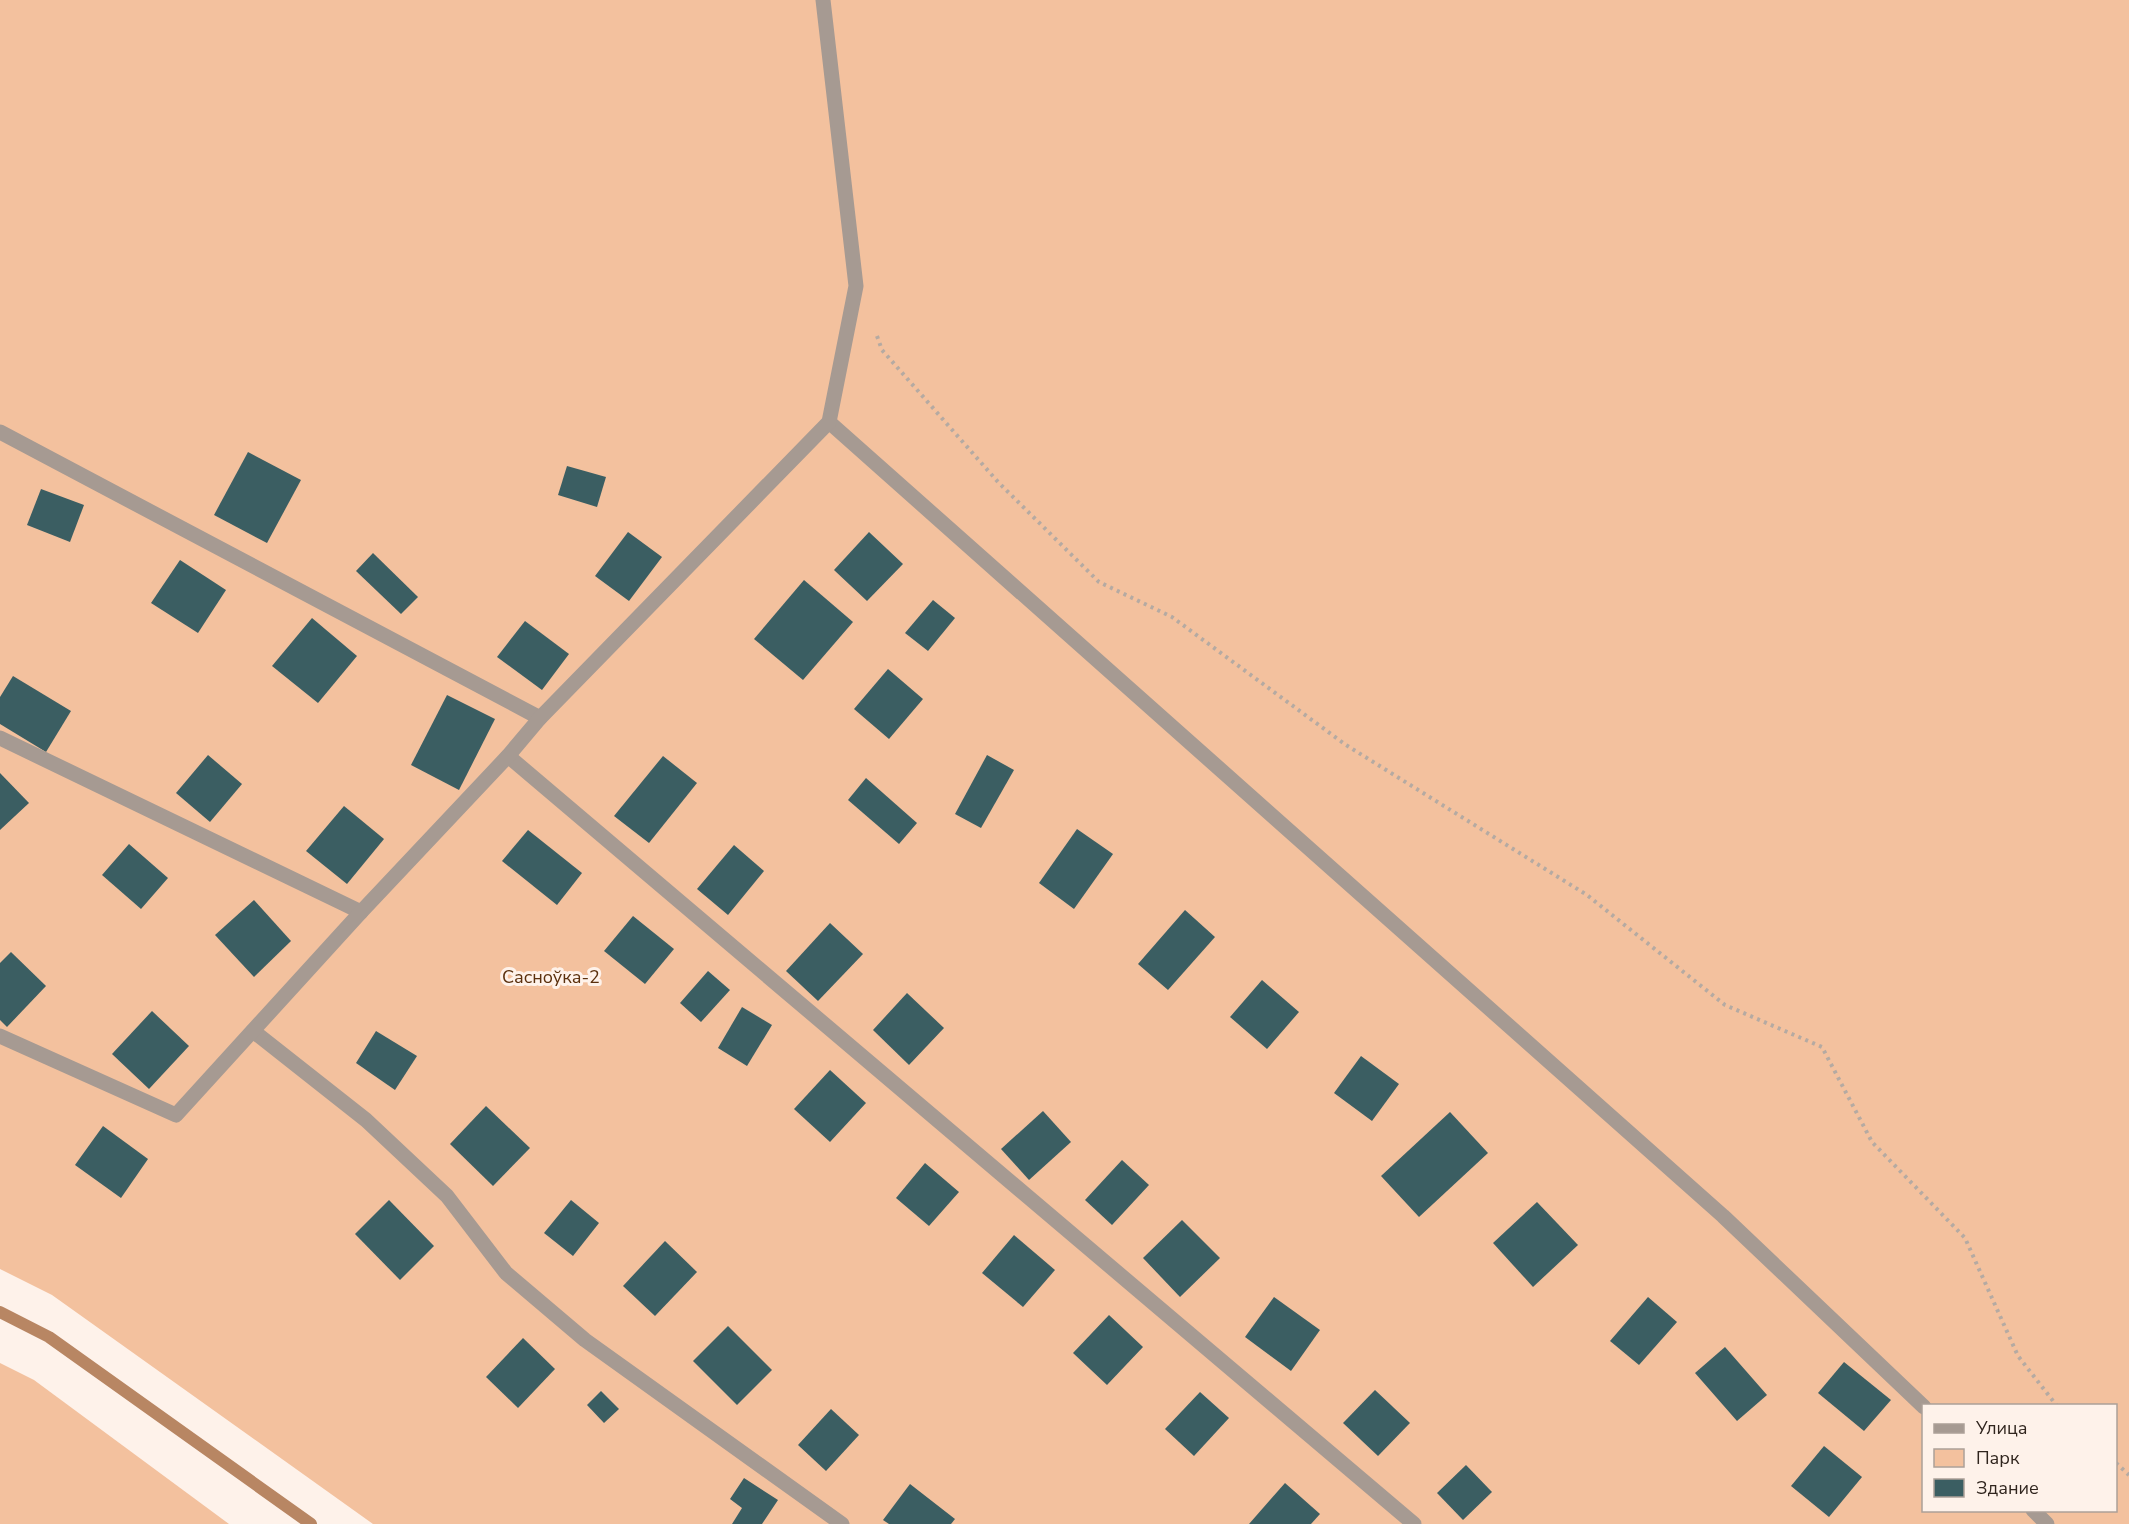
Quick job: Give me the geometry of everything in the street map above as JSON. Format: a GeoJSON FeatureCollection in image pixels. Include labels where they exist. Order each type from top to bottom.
{"type":"FeatureCollection","features":[{"type":"Feature","properties":{"kind":"street"},"geometry":{"type":"LineString","coordinates":[[0,1036],[176,1115],[361,912],[508,756],[540,718],[829,422],[856,286],[823,0]]}},
{"type":"Feature","properties":{"kind":"street"},"geometry":{"type":"LineString","coordinates":[[829,422],[1723,1216],[1922,1406]]}},
{"type":"Feature","properties":{"kind":"street"},"geometry":{"type":"LineString","coordinates":[[0,432],[540,718]]}},
{"type":"Feature","properties":{"kind":"street"},"geometry":{"type":"LineString","coordinates":[[0,738],[361,912]]}},
{"type":"Feature","properties":{"kind":"street"},"geometry":{"type":"LineString","coordinates":[[508,756],[1414,1524]]}},
{"type":"Feature","properties":{"kind":"street"},"geometry":{"type":"LineString","coordinates":[[253,1031],[374,1127],[447,1196],[506,1274],[576,1332],[842,1524]]}},
{"type":"Feature","properties":{"kind":"street"},"geometry":{"type":"LineString","coordinates":[[2035,1512],[2047,1524]]}},
{"type":"Feature","properties":{"kind":"path"},"geometry":{"type":"LineString","coordinates":[[856,286],[882,350],[998,482],[1099,582],[1172,617],[1346,745],[1587,895],[1725,1005],[1822,1047],[1872,1142],[1965,1238],[2018,1356],[2055,1404]]}},
{"type":"Feature","properties":{"kind":"path"},"geometry":{"type":"LineString","coordinates":[[2117,1465],[2129,1475]]}},
{"type":"Feature","properties":{"kind":"green space","name":"Сасноўка-2"},"geometry":{"type":"Polygon","coordinates":[[[0,0],[2129,0],[2129,1524],[373,1524],[52,1295],[0,1269],[0,0]]]}},
{"type":"Feature","properties":{"kind":"green space"},"geometry":{"type":"Polygon","coordinates":[[[0,1363],[34,1380],[229,1524],[0,1524],[0,1363]]]}},
{"type":"Feature","properties":{"kind":"building"},"geometry":{"type":"Polygon","coordinates":[[[248,452],[301,480],[267,543],[214,515],[248,452]]]}},
{"type":"Feature","properties":{"kind":"building"},"geometry":{"type":"Polygon","coordinates":[[[567,466],[606,477],[597,507],[558,495],[567,466]]]}},
{"type":"Feature","properties":{"kind":"building"},"geometry":{"type":"Polygon","coordinates":[[[41,489],[84,505],[70,542],[27,525],[41,489]]]}},
{"type":"Feature","properties":{"kind":"building"},"geometry":{"type":"Polygon","coordinates":[[[628,532],[662,557],[629,601],[595,576],[628,532]]]}},
{"type":"Feature","properties":{"kind":"building"},"geometry":{"type":"Polygon","coordinates":[[[869,532],[903,564],[867,601],[834,570],[869,532]]]}},
{"type":"Feature","properties":{"kind":"building"},"geometry":{"type":"Polygon","coordinates":[[[373,553],[418,597],[401,614],[356,571],[373,553]]]}},
{"type":"Feature","properties":{"kind":"building"},"geometry":{"type":"Polygon","coordinates":[[[180,560],[226,590],[198,633],[151,603],[180,560]]]}},
{"type":"Feature","properties":{"kind":"building"},"geometry":{"type":"Polygon","coordinates":[[[804,580],[853,622],[803,680],[754,639],[804,580]]]}},
{"type":"Feature","properties":{"kind":"building"},"geometry":{"type":"Polygon","coordinates":[[[933,600],[955,618],[928,651],[905,633],[933,600]]]}},
{"type":"Feature","properties":{"kind":"building"},"geometry":{"type":"Polygon","coordinates":[[[312,618],[357,656],[318,703],[272,666],[312,618]]]}},
{"type":"Feature","properties":{"kind":"building"},"geometry":{"type":"Polygon","coordinates":[[[525,621],[569,654],[542,690],[497,657],[525,621]]]}},
{"type":"Feature","properties":{"kind":"building"},"geometry":{"type":"Polygon","coordinates":[[[888,669],[923,699],[889,739],[854,709],[888,669]]]}},
{"type":"Feature","properties":{"kind":"building"},"geometry":{"type":"Polygon","coordinates":[[[13,676],[71,711],[46,752],[0,724],[0,697],[13,676]]]}},
{"type":"Feature","properties":{"kind":"building"},"geometry":{"type":"Polygon","coordinates":[[[447,695],[495,719],[459,790],[411,765],[447,695]]]}},
{"type":"Feature","properties":{"kind":"building"},"geometry":{"type":"Polygon","coordinates":[[[208,755],[242,784],[210,822],[176,793],[208,755]]]}},
{"type":"Feature","properties":{"kind":"building"},"geometry":{"type":"Polygon","coordinates":[[[987,755],[1014,770],[981,828],[955,814],[987,755]]]}},
{"type":"Feature","properties":{"kind":"building"},"geometry":{"type":"Polygon","coordinates":[[[663,756],[697,783],[649,843],[614,816],[663,756]]]}},
{"type":"Feature","properties":{"kind":"building"},"geometry":{"type":"Polygon","coordinates":[[[0,773],[29,803],[0,830],[0,773]]]}},
{"type":"Feature","properties":{"kind":"building"},"geometry":{"type":"Polygon","coordinates":[[[866,778],[917,823],[899,844],[848,800],[866,778]]]}},
{"type":"Feature","properties":{"kind":"building"},"geometry":{"type":"Polygon","coordinates":[[[344,806],[384,839],[347,884],[306,851],[344,806]]]}},
{"type":"Feature","properties":{"kind":"building"},"geometry":{"type":"Polygon","coordinates":[[[1077,829],[1113,854],[1074,909],[1039,883],[1077,829]]]}},
{"type":"Feature","properties":{"kind":"building"},"geometry":{"type":"Polygon","coordinates":[[[528,830],[582,873],[557,905],[502,861],[528,830]]]}},
{"type":"Feature","properties":{"kind":"building"},"geometry":{"type":"Polygon","coordinates":[[[129,844],[168,878],[141,909],[102,875],[129,844]]]}},
{"type":"Feature","properties":{"kind":"building"},"geometry":{"type":"Polygon","coordinates":[[[734,845],[764,871],[728,915],[697,889],[734,845]]]}},
{"type":"Feature","properties":{"kind":"building"},"geometry":{"type":"Polygon","coordinates":[[[254,900],[291,941],[254,977],[215,935],[254,900]]]}},
{"type":"Feature","properties":{"kind":"building"},"geometry":{"type":"Polygon","coordinates":[[[1185,910],[1215,937],[1168,990],[1138,964],[1185,910]]]}},
{"type":"Feature","properties":{"kind":"building"},"geometry":{"type":"Polygon","coordinates":[[[633,916],[674,949],[645,984],[604,951],[633,916]]]}},
{"type":"Feature","properties":{"kind":"building"},"geometry":{"type":"Polygon","coordinates":[[[830,923],[863,954],[818,1001],[786,971],[830,923]]]}},
{"type":"Feature","properties":{"kind":"building"},"geometry":{"type":"Polygon","coordinates":[[[11,952],[46,986],[7,1027],[0,1020],[0,963],[11,952]]]}},
{"type":"Feature","properties":{"kind":"building"},"geometry":{"type":"Polygon","coordinates":[[[708,971],[730,990],[701,1022],[680,1003],[708,971]]]}},
{"type":"Feature","properties":{"kind":"building"},"geometry":{"type":"Polygon","coordinates":[[[1262,980],[1299,1012],[1267,1049],[1230,1017],[1262,980]]]}},
{"type":"Feature","properties":{"kind":"building"},"geometry":{"type":"Polygon","coordinates":[[[907,993],[944,1028],[909,1065],[873,1030],[907,993]]]}},
{"type":"Feature","properties":{"kind":"building"},"geometry":{"type":"Polygon","coordinates":[[[742,1007],[772,1025],[747,1066],[718,1048],[742,1007]]]}},
{"type":"Feature","properties":{"kind":"building"},"geometry":{"type":"Polygon","coordinates":[[[152,1011],[189,1046],[149,1089],[112,1054],[152,1011]]]}},
{"type":"Feature","properties":{"kind":"building"},"geometry":{"type":"Polygon","coordinates":[[[376,1031],[417,1056],[395,1090],[356,1063],[376,1031]]]}},
{"type":"Feature","properties":{"kind":"building"},"geometry":{"type":"Polygon","coordinates":[[[1361,1056],[1399,1084],[1372,1121],[1334,1093],[1361,1056]]]}},
{"type":"Feature","properties":{"kind":"building"},"geometry":{"type":"Polygon","coordinates":[[[830,1070],[866,1103],[830,1142],[794,1109],[830,1070]]]}},
{"type":"Feature","properties":{"kind":"building"},"geometry":{"type":"Polygon","coordinates":[[[486,1106],[530,1148],[493,1186],[450,1144],[486,1106]]]}},
{"type":"Feature","properties":{"kind":"building"},"geometry":{"type":"Polygon","coordinates":[[[1043,1111],[1071,1142],[1029,1180],[1001,1149],[1043,1111]]]}},
{"type":"Feature","properties":{"kind":"building"},"geometry":{"type":"Polygon","coordinates":[[[1450,1112],[1488,1153],[1419,1217],[1381,1176],[1450,1112]]]}},
{"type":"Feature","properties":{"kind":"building"},"geometry":{"type":"Polygon","coordinates":[[[103,1126],[148,1159],[121,1198],[75,1165],[103,1126]]]}},
{"type":"Feature","properties":{"kind":"building"},"geometry":{"type":"Polygon","coordinates":[[[1122,1160],[1149,1185],[1112,1225],[1085,1200],[1122,1160]]]}},
{"type":"Feature","properties":{"kind":"building"},"geometry":{"type":"Polygon","coordinates":[[[925,1163],[959,1192],[929,1226],[896,1198],[925,1163]]]}},
{"type":"Feature","properties":{"kind":"building"},"geometry":{"type":"Polygon","coordinates":[[[389,1200],[434,1246],[400,1280],[355,1234],[389,1200]]]}},
{"type":"Feature","properties":{"kind":"building"},"geometry":{"type":"Polygon","coordinates":[[[571,1200],[599,1223],[573,1256],[544,1233],[571,1200]]]}},
{"type":"Feature","properties":{"kind":"building"},"geometry":{"type":"Polygon","coordinates":[[[1537,1202],[1578,1245],[1533,1287],[1493,1243],[1537,1202]]]}},
{"type":"Feature","properties":{"kind":"building"},"geometry":{"type":"Polygon","coordinates":[[[1182,1220],[1220,1258],[1180,1297],[1143,1258],[1182,1220]]]}},
{"type":"Feature","properties":{"kind":"building"},"geometry":{"type":"Polygon","coordinates":[[[1014,1235],[1055,1270],[1023,1307],[982,1273],[1014,1235]]]}},
{"type":"Feature","properties":{"kind":"building"},"geometry":{"type":"Polygon","coordinates":[[[665,1241],[697,1272],[655,1316],[623,1286],[665,1241]]]}},
{"type":"Feature","properties":{"kind":"building"},"geometry":{"type":"Polygon","coordinates":[[[1274,1297],[1320,1330],[1291,1371],[1245,1337],[1274,1297]]]}},
{"type":"Feature","properties":{"kind":"building"},"geometry":{"type":"Polygon","coordinates":[[[1648,1297],[1677,1322],[1639,1365],[1610,1341],[1648,1297]]]}},
{"type":"Feature","properties":{"kind":"building"},"geometry":{"type":"Polygon","coordinates":[[[1109,1315],[1143,1347],[1107,1385],[1073,1353],[1109,1315]]]}},
{"type":"Feature","properties":{"kind":"building"},"geometry":{"type":"Polygon","coordinates":[[[728,1326],[772,1370],[737,1405],[693,1361],[728,1326]]]}},
{"type":"Feature","properties":{"kind":"building"},"geometry":{"type":"Polygon","coordinates":[[[523,1338],[555,1369],[518,1408],[486,1377],[523,1338]]]}},
{"type":"Feature","properties":{"kind":"building"},"geometry":{"type":"Polygon","coordinates":[[[1725,1347],[1767,1395],[1737,1421],[1695,1373],[1725,1347]]]}},
{"type":"Feature","properties":{"kind":"building"},"geometry":{"type":"Polygon","coordinates":[[[1844,1362],[1891,1400],[1864,1431],[1818,1393],[1844,1362]]]}},
{"type":"Feature","properties":{"kind":"building"},"geometry":{"type":"Polygon","coordinates":[[[1375,1390],[1410,1423],[1378,1456],[1343,1423],[1375,1390]]]}},
{"type":"Feature","properties":{"kind":"building"},"geometry":{"type":"Polygon","coordinates":[[[601,1391],[619,1409],[604,1423],[587,1405],[601,1391]]]}},
{"type":"Feature","properties":{"kind":"building"},"geometry":{"type":"Polygon","coordinates":[[[1200,1392],[1229,1418],[1194,1456],[1165,1429],[1200,1392]]]}},
{"type":"Feature","properties":{"kind":"building"},"geometry":{"type":"Polygon","coordinates":[[[831,1409],[859,1435],[826,1471],[798,1445],[831,1409]]]}},
{"type":"Feature","properties":{"kind":"building"},"geometry":{"type":"Polygon","coordinates":[[[1824,1446],[1862,1477],[1829,1517],[1791,1486],[1824,1446]]]}},
{"type":"Feature","properties":{"kind":"building"},"geometry":{"type":"Polygon","coordinates":[[[1466,1465],[1492,1492],[1463,1520],[1437,1493],[1466,1465]]]}},
{"type":"Feature","properties":{"kind":"building"},"geometry":{"type":"Polygon","coordinates":[[[744,1478],[778,1500],[762,1524],[732,1524],[742,1508],[730,1499],[744,1478]]]}},
{"type":"Feature","properties":{"kind":"building"},"geometry":{"type":"Polygon","coordinates":[[[1285,1483],[1320,1514],[1311,1524],[1249,1524],[1285,1483]]]}},
{"type":"Feature","properties":{"kind":"building"},"geometry":{"type":"Polygon","coordinates":[[[910,1484],[955,1519],[951,1524],[889,1524],[883,1520],[910,1484]]]}},
{"type":"Feature","properties":{"kind":"waterway"},"geometry":{"type":"LineString","coordinates":[[0,1312],[49,1337],[311,1524]]}}]}
